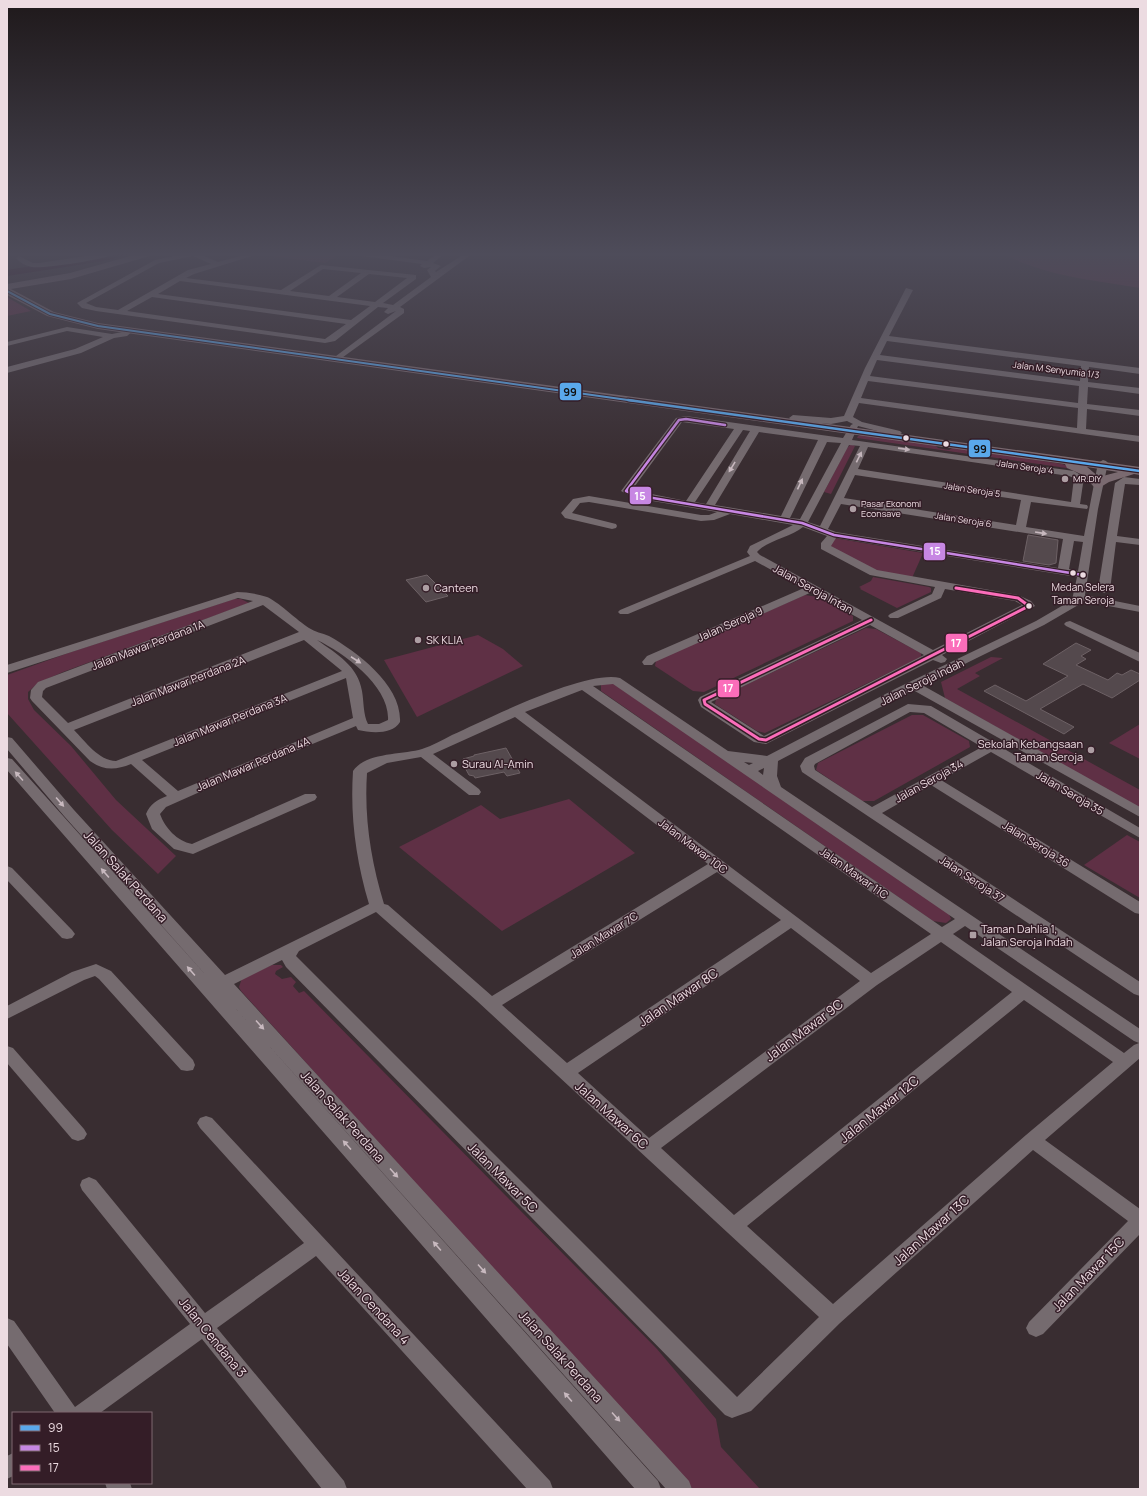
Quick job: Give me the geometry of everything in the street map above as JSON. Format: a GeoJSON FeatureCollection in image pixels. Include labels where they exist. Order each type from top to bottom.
{"type":"FeatureCollection","features":[{"type":"Feature","properties":{"kind":"main road"},"geometry":{"type":"LineString","coordinates":[[82,323],[506,377],[792,418],[850,429],[897,433],[1140,472]]}},
{"type":"Feature","properties":{"kind":"main road"},"geometry":{"type":"LineString","coordinates":[[114,323],[1051,459],[1140,468]]}},
{"type":"Feature","properties":{"kind":"main road"},"geometry":{"type":"LineString","coordinates":[[506,377],[534,374],[554,384]]}},
{"type":"Feature","properties":{"kind":"main road"},"geometry":{"type":"LineString","coordinates":[[1051,459],[1081,469],[1099,484],[1105,479],[1121,473],[1140,472]]}},
{"type":"Feature","properties":{"kind":"street"},"geometry":{"type":"LineString","coordinates":[[195,323],[321,341],[332,339],[353,323]]}},
{"type":"Feature","properties":{"kind":"street"},"geometry":{"type":"LineString","coordinates":[[337,355],[384,323]]}},
{"type":"Feature","properties":{"kind":"street"},"geometry":{"type":"LineString","coordinates":[[624,612],[756,557],[752,552],[754,548],[793,530],[802,523],[808,516],[850,429],[855,400],[892,323]]}},
{"type":"Feature","properties":{"kind":"street"},"geometry":{"type":"LineString","coordinates":[[7,370],[90,347],[112,336],[124,334],[130,330]]}},
{"type":"Feature","properties":{"kind":"street"},"geometry":{"type":"LineString","coordinates":[[7,344],[57,331],[78,331],[112,336]]}},
{"type":"Feature","properties":{"kind":"street"},"geometry":{"type":"LineString","coordinates":[[884,338],[1140,371]]}},
{"type":"Feature","properties":{"kind":"street","name":"Jalan M Senyumia 1/3"},"geometry":{"type":"LineString","coordinates":[[875,357],[1140,391]]}},
{"type":"Feature","properties":{"kind":"street"},"geometry":{"type":"LineString","coordinates":[[1081,430],[1085,364]]}},
{"type":"Feature","properties":{"kind":"street"},"geometry":{"type":"LineString","coordinates":[[865,378],[1140,413]]}},
{"type":"Feature","properties":{"kind":"street"},"geometry":{"type":"LineString","coordinates":[[855,400],[1140,439]]}},
{"type":"Feature","properties":{"kind":"street","name":"Jalan Seroja 4"},"geometry":{"type":"LineString","coordinates":[[689,504],[635,495],[626,491],[679,420],[686,419],[740,427],[754,431],[824,438],[850,429],[866,443],[1071,473],[1079,477],[1075,506]]}},
{"type":"Feature","properties":{"kind":"street"},"geometry":{"type":"LineString","coordinates":[[740,427],[689,504],[802,523],[834,535],[1083,575]]}},
{"type":"Feature","properties":{"kind":"street"},"geometry":{"type":"LineString","coordinates":[[708,508],[754,431]]}},
{"type":"Feature","properties":{"kind":"street"},"geometry":{"type":"LineString","coordinates":[[784,520],[824,438]]}},
{"type":"Feature","properties":{"kind":"street"},"geometry":{"type":"LineString","coordinates":[[823,530],[866,443]]}},
{"type":"Feature","properties":{"kind":"street"},"geometry":{"type":"LineString","coordinates":[[1103,465],[1093,508],[1079,598],[1140,609]]}},
{"type":"Feature","properties":{"kind":"street","name":"Jalan Seroja 5"},"geometry":{"type":"LineString","coordinates":[[852,471],[1093,508]]}},
{"type":"Feature","properties":{"kind":"street"},"geometry":{"type":"LineString","coordinates":[[1104,590],[1120,483],[1124,480],[1140,482]]}},
{"type":"Feature","properties":{"kind":"street"},"geometry":{"type":"LineString","coordinates":[[1020,529],[1027,498]]}},
{"type":"Feature","properties":{"kind":"street"},"geometry":{"type":"LineString","coordinates":[[612,526],[569,516],[566,513],[577,501],[589,499],[701,518],[710,518],[728,511]]}},
{"type":"Feature","properties":{"kind":"street","name":"Jalan Seroja 6"},"geometry":{"type":"LineString","coordinates":[[837,500],[1089,540]]}},
{"type":"Feature","properties":{"kind":"street"},"geometry":{"type":"LineString","coordinates":[[834,535],[826,543],[825,547],[874,573],[1018,598],[1027,603],[1029,606],[935,656],[766,740],[759,739],[705,704],[704,700],[871,620]]}},
{"type":"Feature","properties":{"kind":"street"},"geometry":{"type":"LineString","coordinates":[[1063,572],[1069,537]]}},
{"type":"Feature","properties":{"kind":"street"},"geometry":{"type":"LineString","coordinates":[[1111,538],[1140,542]]}},
{"type":"Feature","properties":{"kind":"street","name":"Jalan Seroja Intan"},"geometry":{"type":"LineString","coordinates":[[756,557],[954,666]]}},
{"type":"Feature","properties":{"kind":"street"},"geometry":{"type":"LineString","coordinates":[[894,616],[937,596],[941,585]]}},
{"type":"Feature","properties":{"kind":"street","name":"Jalan Seroja 9"},"geometry":{"type":"LineString","coordinates":[[648,662],[658,656],[812,588]]}},
{"type":"Feature","properties":{"kind":"street"},"geometry":{"type":"LineString","coordinates":[[7,669],[237,595],[247,595],[265,600],[307,632],[324,638],[365,666],[377,680],[393,706],[395,716],[394,722],[388,726],[374,730],[363,727],[359,720],[357,699],[350,672],[309,639],[307,632]]}},
{"type":"Feature","properties":{"kind":"street","name":"Jalan Seroja Indah"},"geometry":{"type":"LineString","coordinates":[[748,772],[913,685],[1050,618],[1073,604],[1079,598]]}},
{"type":"Feature","properties":{"kind":"street","name":"Jalan Mawar Perdana 1A"},"geometry":{"type":"LineString","coordinates":[[68,728],[36,698],[35,694],[37,690],[42,686],[265,600]]}},
{"type":"Feature","properties":{"kind":"street"},"geometry":{"type":"LineString","coordinates":[[1070,624],[1140,658]]}},
{"type":"Feature","properties":{"kind":"street","name":"Jalan Mawar Perdana 2A"},"geometry":{"type":"LineString","coordinates":[[68,728],[298,638],[307,632]]}},
{"type":"Feature","properties":{"kind":"street","name":"Jalan Mawar Perdana 3A"},"geometry":{"type":"LineString","coordinates":[[68,728],[102,764],[118,766],[350,672]]}},
{"type":"Feature","properties":{"kind":"street"},"geometry":{"type":"LineString","coordinates":[[383,911],[367,873],[358,804],[360,770],[367,765],[403,755],[424,753],[515,711],[583,685],[601,680],[616,681],[964,919],[1140,1037]]}},
{"type":"Feature","properties":{"kind":"street","name":"Jalan Mawar 11C"},"geometry":{"type":"LineString","coordinates":[[583,685],[1125,1062]]}},
{"type":"Feature","properties":{"kind":"street"},"geometry":{"type":"LineString","coordinates":[[913,685],[1140,813]]}},
{"type":"Feature","properties":{"kind":"street","name":"Jalan Seroja 35"},"geometry":{"type":"LineString","coordinates":[[807,766],[810,761],[908,708],[917,707],[927,709],[1140,834]]}},
{"type":"Feature","properties":{"kind":"street","name":"Jalan Mawar 10C"},"geometry":{"type":"LineString","coordinates":[[515,711],[871,981]]}},
{"type":"Feature","properties":{"kind":"street","name":"Jalan Mawar Perdana 4A"},"geometry":{"type":"LineString","coordinates":[[310,797],[193,849],[179,846],[157,826],[153,814],[155,809],[160,804],[242,768],[359,720]]}},
{"type":"Feature","properties":{"kind":"street","name":"Jalan Seroja 34"},"geometry":{"type":"LineString","coordinates":[[872,813],[1007,738]]}},
{"type":"Feature","properties":{"kind":"street","name":"Jalan Salak Perdana"},"geometry":{"type":"LineString","coordinates":[[7,741],[68,813],[681,1489]]}},
{"type":"Feature","properties":{"kind":"street"},"geometry":{"type":"LineString","coordinates":[[720,752],[751,760],[771,760],[770,776],[776,790]]}},
{"type":"Feature","properties":{"kind":"street"},"geometry":{"type":"LineString","coordinates":[[424,753],[474,792]]}},
{"type":"Feature","properties":{"kind":"street"},"geometry":{"type":"LineString","coordinates":[[133,759],[176,797]]}},
{"type":"Feature","properties":{"kind":"street","name":"Jalan Salak Perdana"},"geometry":{"type":"LineString","coordinates":[[7,762],[373,1174],[650,1489]]}},
{"type":"Feature","properties":{"kind":"street","name":"Jalan Seroja 37"},"geometry":{"type":"LineString","coordinates":[[807,766],[809,772],[1140,989]]}},
{"type":"Feature","properties":{"kind":"street","name":"Jalan Seroja 36"},"geometry":{"type":"LineString","coordinates":[[932,780],[1140,909]]}},
{"type":"Feature","properties":{"kind":"street","name":"Jalan Mawar 7C"},"geometry":{"type":"LineString","coordinates":[[490,1004],[718,865]]}},
{"type":"Feature","properties":{"kind":"street"},"geometry":{"type":"LineString","coordinates":[[7,871],[68,934]]}},
{"type":"Feature","properties":{"kind":"street"},"geometry":{"type":"LineString","coordinates":[[209,990],[292,950],[369,909],[383,911]]}},
{"type":"Feature","properties":{"kind":"street","name":"Jalan Mawar 6C"},"geometry":{"type":"LineString","coordinates":[[383,911],[490,1004],[833,1317]]}},
{"type":"Feature","properties":{"kind":"street","name":"Jalan Mawar 9C"},"geometry":{"type":"LineString","coordinates":[[648,1148],[871,981],[964,919]]}},
{"type":"Feature","properties":{"kind":"street","name":"Jalan Mawar 8C"},"geometry":{"type":"LineString","coordinates":[[565,1072],[791,921]]}},
{"type":"Feature","properties":{"kind":"street","name":"Jalan Mawar 5C"},"geometry":{"type":"LineString","coordinates":[[292,950],[288,956],[292,963],[725,1403]]}},
{"type":"Feature","properties":{"kind":"street"},"geometry":{"type":"LineString","coordinates":[[7,1013],[78,976],[96,970],[105,974],[187,1065]]}},
{"type":"Feature","properties":{"kind":"street","name":"Jalan Mawar 12C"},"geometry":{"type":"LineString","coordinates":[[734,1226],[1023,992]]}},
{"type":"Feature","properties":{"kind":"street","name":"Jalan Mawar 13C"},"geometry":{"type":"LineString","coordinates":[[725,1403],[732,1408],[738,1408],[744,1404],[833,1317],[1032,1140],[1140,1049]]}},
{"type":"Feature","properties":{"kind":"street"},"geometry":{"type":"LineString","coordinates":[[7,1052],[78,1134]]}},
{"type":"Feature","properties":{"kind":"street","name":"Jalan Cendana 4"},"geometry":{"type":"LineString","coordinates":[[206,1123],[542,1489]]}},
{"type":"Feature","properties":{"kind":"street"},"geometry":{"type":"LineString","coordinates":[[1032,1140],[1140,1220]]}},
{"type":"Feature","properties":{"kind":"street","name":"Jalan Cendana 3"},"geometry":{"type":"LineString","coordinates":[[90,1185],[336,1489]]}},
{"type":"Feature","properties":{"kind":"street","name":"Jalan Mawar 15C"},"geometry":{"type":"LineString","coordinates":[[1036,1328],[1140,1220]]}},
{"type":"Feature","properties":{"kind":"street"},"geometry":{"type":"LineString","coordinates":[[84,1412],[318,1244]]}},
{"type":"Feature","properties":{"kind":"street"},"geometry":{"type":"LineString","coordinates":[[7,1327],[66,1412]]}},
{"type":"Feature","properties":{"kind":"shaded area"},"geometry":{"type":"Polygon","coordinates":[[[863,434],[934,444],[938,448],[949,450],[954,447],[1062,464],[1080,470],[857,438],[863,434]]]}},
{"type":"Feature","properties":{"kind":"shaded area"},"geometry":{"type":"Polygon","coordinates":[[[851,444],[855,446],[831,494],[824,492],[847,448],[851,444]]]}},
{"type":"Feature","properties":{"kind":"shaded area"},"geometry":{"type":"Polygon","coordinates":[[[834,538],[923,553],[912,578],[875,571],[834,549],[830,545],[834,538]]]}},
{"type":"Feature","properties":{"kind":"shaded area"},"geometry":{"type":"Polygon","coordinates":[[[873,577],[929,587],[931,588],[931,592],[897,608],[860,589],[861,588],[859,587],[871,581],[873,577]]]}},
{"type":"Feature","properties":{"kind":"shaded area"},"geometry":{"type":"Polygon","coordinates":[[[805,595],[818,597],[853,616],[853,621],[704,692],[693,691],[655,666],[656,660],[805,595]]]}},
{"type":"Feature","properties":{"kind":"shaded area"},"geometry":{"type":"Polygon","coordinates":[[[234,599],[241,599],[249,603],[63,672],[38,683],[28,692],[28,699],[34,710],[71,746],[116,800],[176,856],[158,874],[112,830],[7,713],[7,675],[71,652],[234,599]]]}},
{"type":"Feature","properties":{"kind":"shaded area"},"geometry":{"type":"Polygon","coordinates":[[[866,628],[876,629],[921,653],[921,657],[765,733],[757,731],[715,704],[716,699],[866,628]]]}},
{"type":"Feature","properties":{"kind":"shaded area"},"geometry":{"type":"Polygon","coordinates":[[[478,635],[503,649],[523,666],[417,717],[384,660],[478,635]]]}},
{"type":"Feature","properties":{"kind":"shaded area"},"geometry":{"type":"Polygon","coordinates":[[[991,657],[1003,658],[975,673],[980,676],[957,689],[1140,790],[1140,808],[945,698],[941,682],[991,657]]]}},
{"type":"Feature","properties":{"kind":"shaded area"},"geometry":{"type":"Polygon","coordinates":[[[611,682],[949,914],[951,919],[946,923],[933,921],[601,691],[601,684],[611,682]]]}},
{"type":"Feature","properties":{"kind":"shaded area"},"geometry":{"type":"Polygon","coordinates":[[[912,715],[923,715],[969,741],[970,747],[874,801],[862,801],[816,770],[818,763],[912,715]]]}},
{"type":"Feature","properties":{"kind":"shaded area"},"geometry":{"type":"Polygon","coordinates":[[[1140,724],[1140,759],[1109,743],[1140,724]]]}},
{"type":"Feature","properties":{"kind":"shaded area"},"geometry":{"type":"Polygon","coordinates":[[[569,799],[635,853],[502,931],[399,847],[481,805],[500,819],[569,799]]]}},
{"type":"Feature","properties":{"kind":"shaded area"},"geometry":{"type":"Polygon","coordinates":[[[1127,835],[1140,842],[1140,898],[1084,865],[1127,835]]]}},
{"type":"Feature","properties":{"kind":"shaded area"},"geometry":{"type":"Polygon","coordinates":[[[272,965],[281,965],[283,967],[276,971],[275,974],[282,979],[291,977],[296,982],[293,986],[299,993],[304,991],[657,1349],[716,1419],[721,1447],[760,1489],[693,1489],[241,991],[239,987],[242,978],[272,965]]]}},
{"type":"Feature","properties":{"kind":"building"},"geometry":{"type":"Polygon","coordinates":[[[1028,535],[1058,540],[1056,563],[1049,565],[1023,561],[1028,535]]]}},
{"type":"Feature","properties":{"kind":"building","name":"Canteen"},"geometry":{"type":"Polygon","coordinates":[[[427,575],[448,596],[426,602],[406,580],[427,575]]]}},
{"type":"Feature","properties":{"kind":"building","name":"Sekolah Kebangsaan Taman Seroja"},"geometry":{"type":"Polygon","coordinates":[[[1076,643],[1091,650],[1081,656],[1086,659],[1076,665],[1108,680],[1117,673],[1122,675],[1131,670],[1140,674],[1140,680],[1112,698],[1083,684],[1040,709],[1074,727],[1064,734],[984,691],[995,685],[1026,701],[1068,676],[1043,664],[1076,643]]]}},
{"type":"Feature","properties":{"kind":"building","name":"Surau Al-Amin"},"geometry":{"type":"Polygon","coordinates":[[[506,748],[520,773],[507,776],[504,772],[475,778],[474,776],[469,775],[462,762],[464,762],[463,759],[474,755],[506,748]]]}},
{"type":"Feature","properties":{"kind":"transit line","name":"99"},"geometry":{"type":"LineString","coordinates":[[81,323],[1140,471]]}},
{"type":"Feature","properties":{"kind":"transit line","name":"15"},"geometry":{"type":"LineString","coordinates":[[725,425],[686,419],[679,420],[626,491],[635,495],[802,523],[834,535],[1083,575]]}},
{"type":"Feature","properties":{"kind":"transit line","name":"17"},"geometry":{"type":"LineString","coordinates":[[871,620],[704,700],[705,704],[759,739],[766,740],[1029,606],[1027,603],[1018,598],[956,588]]}},
{"type":"Feature","properties":{"kind":"place","name":"MR.DIY"},"geometry":{"type":"Point","coordinates":[1065,479]}},
{"type":"Feature","properties":{"kind":"place","name":"Pasar Ekonomi Econsave"},"geometry":{"type":"Point","coordinates":[853,509]}},
{"type":"Feature","properties":{"kind":"place","name":"Medan Selera Taman Seroja"},"geometry":{"type":"Point","coordinates":[1083,575]}},
{"type":"Feature","properties":{"kind":"place","name":"Canteen"},"geometry":{"type":"Point","coordinates":[426,588]}},
{"type":"Feature","properties":{"kind":"place","name":"SK KLIA"},"geometry":{"type":"Point","coordinates":[418,640]}},
{"type":"Feature","properties":{"kind":"place","name":"Sekolah Kebangsaan Taman Seroja"},"geometry":{"type":"Point","coordinates":[1091,750]}},
{"type":"Feature","properties":{"kind":"place","name":"Surau Al-Amin"},"geometry":{"type":"Point","coordinates":[454,764]}},
{"type":"Feature","properties":{"kind":"place","name":"Taman Dahlia 1, Jalan Seroja Indah"},"geometry":{"type":"Point","coordinates":[973,935]}}]}
